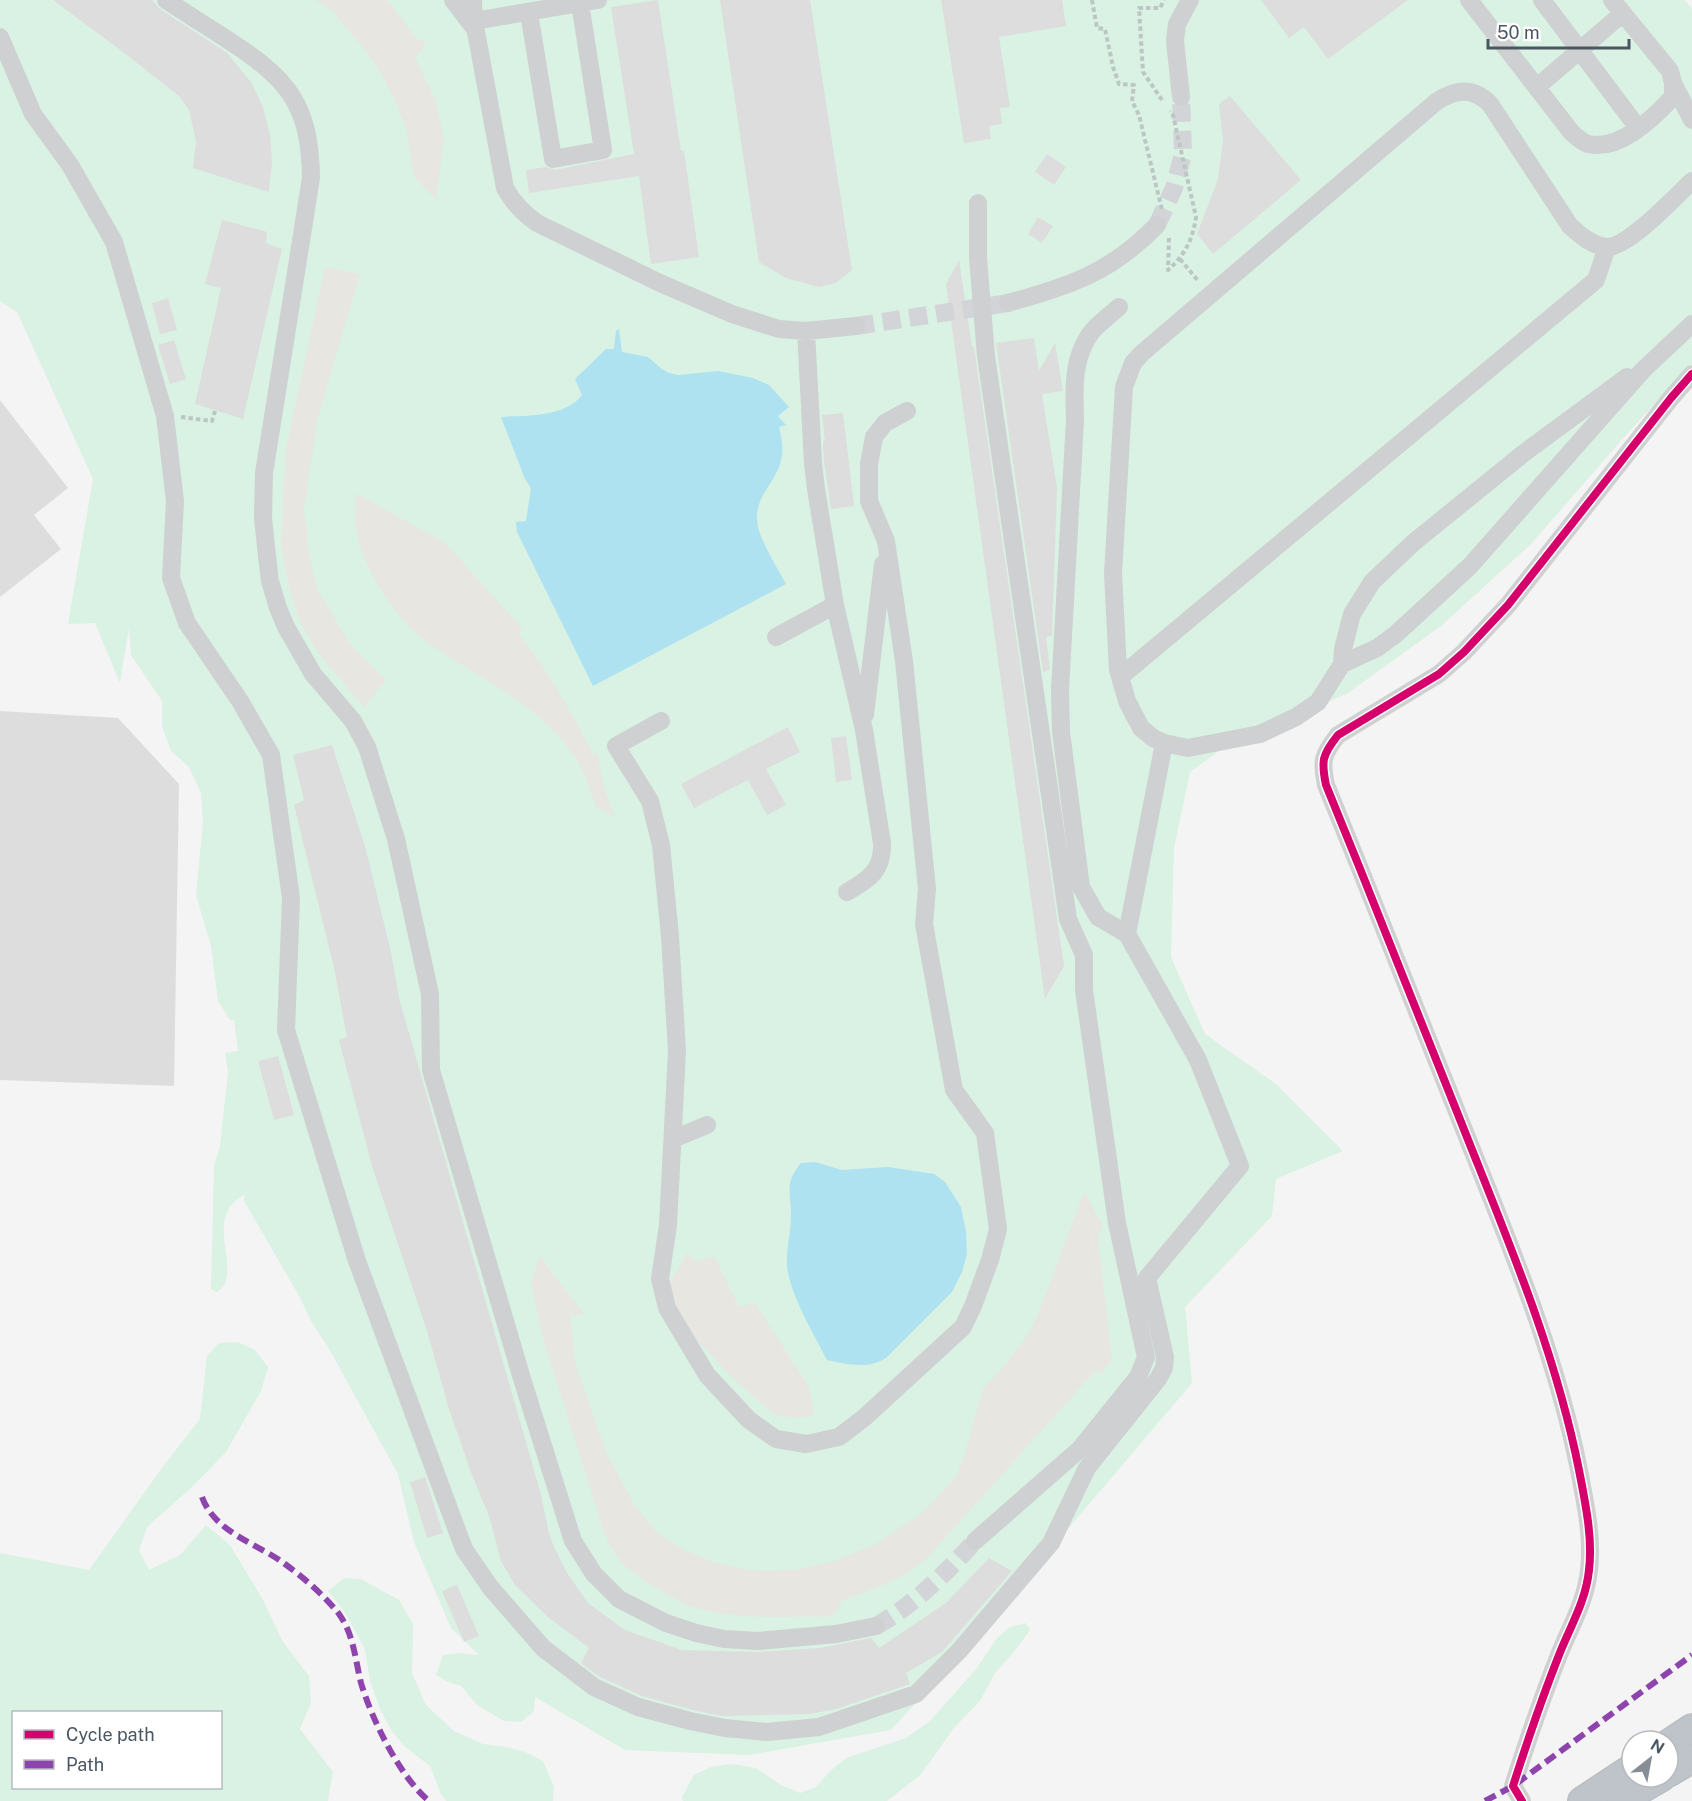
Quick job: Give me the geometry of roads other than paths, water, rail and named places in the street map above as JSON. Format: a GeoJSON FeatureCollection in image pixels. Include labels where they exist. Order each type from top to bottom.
{"type":"FeatureCollection","features":[{"type":"Feature","properties":{"kind":"highway"},"geometry":{"type":"LineString","coordinates":[[1582,1801],[1620,1776]]}},
{"type":"Feature","properties":{"kind":"highway"},"geometry":{"type":"LineString","coordinates":[[1622,1801],[1642,1789]]}},
{"type":"Feature","properties":{"kind":"street"},"geometry":{"type":"LineString","coordinates":[[166,0],[259,60],[276,75],[296,103],[305,124],[311,152],[311,178],[264,473],[263,518],[270,581],[282,618],[299,652],[318,681],[353,721],[367,747],[396,839],[430,994],[430,1070],[573,1541],[594,1574],[619,1599],[666,1623],[696,1633],[724,1639],[758,1641],[836,1634],[876,1626]]}},
{"type":"Feature","properties":{"kind":"street"},"geometry":{"type":"LineString","coordinates":[[453,0],[475,25]]}},
{"type":"Feature","properties":{"kind":"street"},"geometry":{"type":"LineString","coordinates":[[473,0],[475,25],[505,188],[522,212],[537,223],[660,283],[732,314],[778,329],[806,331],[856,326]]}},
{"type":"Feature","properties":{"kind":"street"},"geometry":{"type":"LineString","coordinates":[[1181,97],[1175,41],[1177,24],[1190,0]]}},
{"type":"Feature","properties":{"kind":"street"},"geometry":{"type":"LineString","coordinates":[[1469,0],[1572,133],[1585,143],[1614,144],[1638,128],[1673,96],[1670,71],[1618,7],[1581,50],[1537,87]]}},
{"type":"Feature","properties":{"kind":"street"},"geometry":{"type":"LineString","coordinates":[[1542,0],[1638,128]]}},
{"type":"Feature","properties":{"kind":"street"},"geometry":{"type":"LineString","coordinates":[[475,25],[529,13],[589,2],[603,150],[553,159],[529,13]]}},
{"type":"Feature","properties":{"kind":"street"},"geometry":{"type":"LineString","coordinates":[[0,37],[33,114],[70,165],[114,242],[165,416],[175,501],[171,578],[187,623],[240,700],[271,755],[291,898],[286,1030],[357,1261],[464,1548],[490,1587],[543,1648],[594,1687],[638,1707],[698,1723],[766,1732],[819,1727],[916,1694],[959,1651],[1051,1543],[1087,1468],[1158,1380],[1164,1368],[1164,1345],[1147,1278],[1240,1166],[1198,1060],[1127,934],[1098,917],[1081,887],[1061,732],[1060,690],[1075,432],[1074,392],[1077,363],[1084,345],[1095,329],[1119,307]]}},
{"type":"Feature","properties":{"kind":"street"},"geometry":{"type":"LineString","coordinates":[[1673,84],[1692,120]]}},
{"type":"Feature","properties":{"kind":"street"},"geometry":{"type":"LineString","coordinates":[[1642,370],[1625,377],[1552,432],[1413,543],[1372,582],[1352,614],[1343,649],[1342,664],[1318,702],[1281,726],[1260,734],[1205,746],[1188,748],[1164,743],[1141,728],[1127,701],[1120,677],[1113,583],[1123,404],[1127,376],[1133,363],[1141,354],[1436,102],[1456,91],[1474,92],[1490,104],[1570,226],[1590,241],[1607,247],[1619,245],[1692,181]]}},
{"type":"Feature","properties":{"kind":"street"},"geometry":{"type":"LineString","coordinates":[[975,1540],[1080,1449],[1138,1377],[1146,1357],[1117,1223],[1084,990],[1084,955],[1068,919],[989,380],[978,258],[978,203]]}},
{"type":"Feature","properties":{"kind":"street"},"geometry":{"type":"LineString","coordinates":[[1008,303],[1062,288],[1096,273],[1139,244],[1162,222]]}},
{"type":"Feature","properties":{"kind":"street"},"geometry":{"type":"LineString","coordinates":[[1120,677],[1596,280],[1607,247]]}},
{"type":"Feature","properties":{"kind":"street"},"geometry":{"type":"LineString","coordinates":[[1342,664],[1377,648],[1396,634],[1470,566],[1642,370],[1692,324]]}},
{"type":"Feature","properties":{"kind":"street"},"geometry":{"type":"LineString","coordinates":[[806,331],[813,463],[835,606],[864,730],[882,857],[875,872],[848,892]]}},
{"type":"Feature","properties":{"kind":"street"},"geometry":{"type":"LineString","coordinates":[[1522,1801],[1513,1786],[1560,1654],[1583,1600],[1589,1574],[1591,1552],[1584,1495],[1573,1439],[1541,1329],[1512,1250],[1326,785],[1322,765],[1329,747],[1338,735],[1439,674],[1464,652],[1508,605],[1671,398],[1692,375]]}},
{"type":"Feature","properties":{"kind":"street"},"geometry":{"type":"LineString","coordinates":[[661,720],[616,746],[650,801],[661,845],[670,936],[678,1051],[668,1225],[660,1279],[667,1308],[707,1374],[749,1420],[776,1439],[806,1444],[839,1437],[866,1417],[963,1327],[983,1279],[998,1229],[985,1133],[954,1090],[924,924],[927,889],[904,661],[886,541],[869,501],[870,464],[874,437],[882,426],[907,411]]}},
{"type":"Feature","properties":{"kind":"street"},"geometry":{"type":"LineString","coordinates":[[864,730],[886,541]]}},
{"type":"Feature","properties":{"kind":"street"},"geometry":{"type":"LineString","coordinates":[[776,637],[835,606]]}},
{"type":"Feature","properties":{"kind":"street"},"geometry":{"type":"LineString","coordinates":[[1127,934],[1164,743]]}},
{"type":"Feature","properties":{"kind":"street"},"geometry":{"type":"LineString","coordinates":[[673,1138],[707,1125]]}},
{"type":"Feature","properties":{"kind":"water"},"geometry":{"type":"Polygon","coordinates":[[[619,329],[622,352],[648,357],[662,369],[679,375],[718,371],[753,378],[769,385],[789,407],[778,416],[786,425],[779,427],[782,446],[781,459],[757,512],[758,527],[764,544],[786,584],[593,686],[517,532],[516,522],[526,521],[531,488],[525,479],[501,417],[555,412],[574,402],[582,395],[575,379],[606,349],[614,349],[616,331],[619,329]]]}},
{"type":"Feature","properties":{"kind":"water"},"geometry":{"type":"Polygon","coordinates":[[[815,1162],[842,1170],[888,1167],[934,1174],[945,1182],[961,1207],[967,1254],[962,1272],[952,1292],[886,1358],[879,1362],[857,1365],[827,1360],[803,1314],[789,1277],[787,1260],[791,1221],[790,1182],[801,1163],[815,1162]]]}},
{"type":"Feature","properties":{"kind":"tunnel"},"geometry":{"type":"LineString","coordinates":[[1157,225],[1174,188],[1183,154],[1181,97]]}},
{"type":"Feature","properties":{"kind":"tunnel"},"geometry":{"type":"LineString","coordinates":[[856,326],[1008,303]]}},
{"type":"Feature","properties":{"kind":"tunnel"},"geometry":{"type":"LineString","coordinates":[[876,1626],[929,1588],[975,1541]]}}]}
